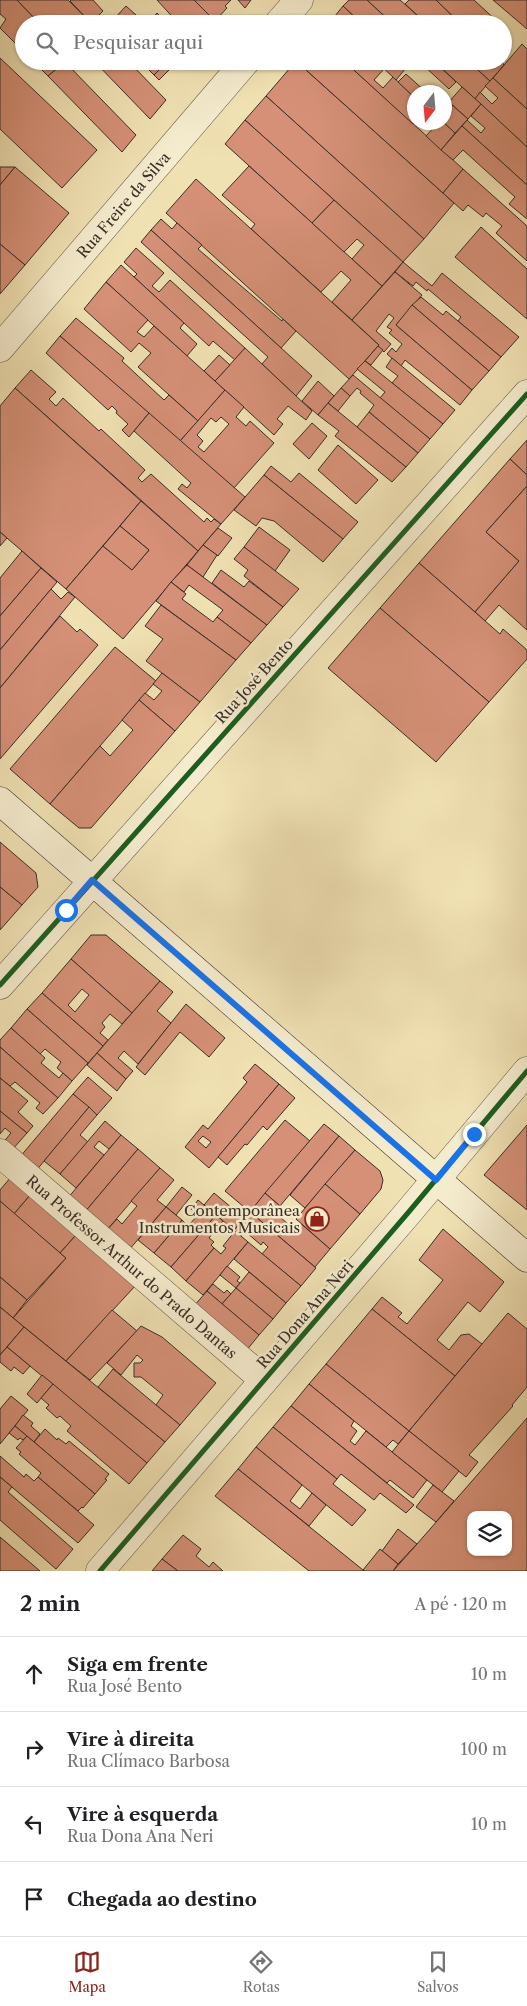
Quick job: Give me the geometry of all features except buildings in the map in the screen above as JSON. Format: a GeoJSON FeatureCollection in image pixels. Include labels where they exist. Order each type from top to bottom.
{"type":"FeatureCollection","features":[{"type":"Feature","properties":{"kind":"street"},"geometry":{"type":"LineString","coordinates":[[286,15],[298,0]]}},
{"type":"Feature","properties":{"kind":"street","name":"Rua Freire da Silva"},"geometry":{"type":"LineString","coordinates":[[0,348],[238,70]]}},
{"type":"Feature","properties":{"kind":"street","name":"Rua José Bento"},"geometry":{"type":"LineString","coordinates":[[0,985],[527,394]]}},
{"type":"Feature","properties":{"kind":"street"},"geometry":{"type":"LineString","coordinates":[[0,801],[527,1258]]}},
{"type":"Feature","properties":{"kind":"street","name":"Rua Dona Ana Neri"},"geometry":{"type":"LineString","coordinates":[[100,1571],[436,1180],[527,1071]]}},
{"type":"Feature","properties":{"kind":"street","name":"Rua Professor Arthur do Prado Dantas"},"geometry":{"type":"LineString","coordinates":[[0,1153],[264,1380]]}},
{"type":"Feature","properties":{"kind":"cycle path"},"geometry":{"type":"LineString","coordinates":[[0,985],[527,394]]}},
{"type":"Feature","properties":{"kind":"cycle path"},"geometry":{"type":"LineString","coordinates":[[100,1571],[407,1214],[527,1071]]}},
{"type":"Feature","properties":{"kind":"place","name":"Contemporânea Instrumentos Musicais"},"geometry":{"type":"Point","coordinates":[317,1219]}},
{"type":"Feature","properties":{"kind":"route"},"geometry":{"type":"LineString","coordinates":[[66,910],[92,880],[436,1180],[474,1134]]}}]}
